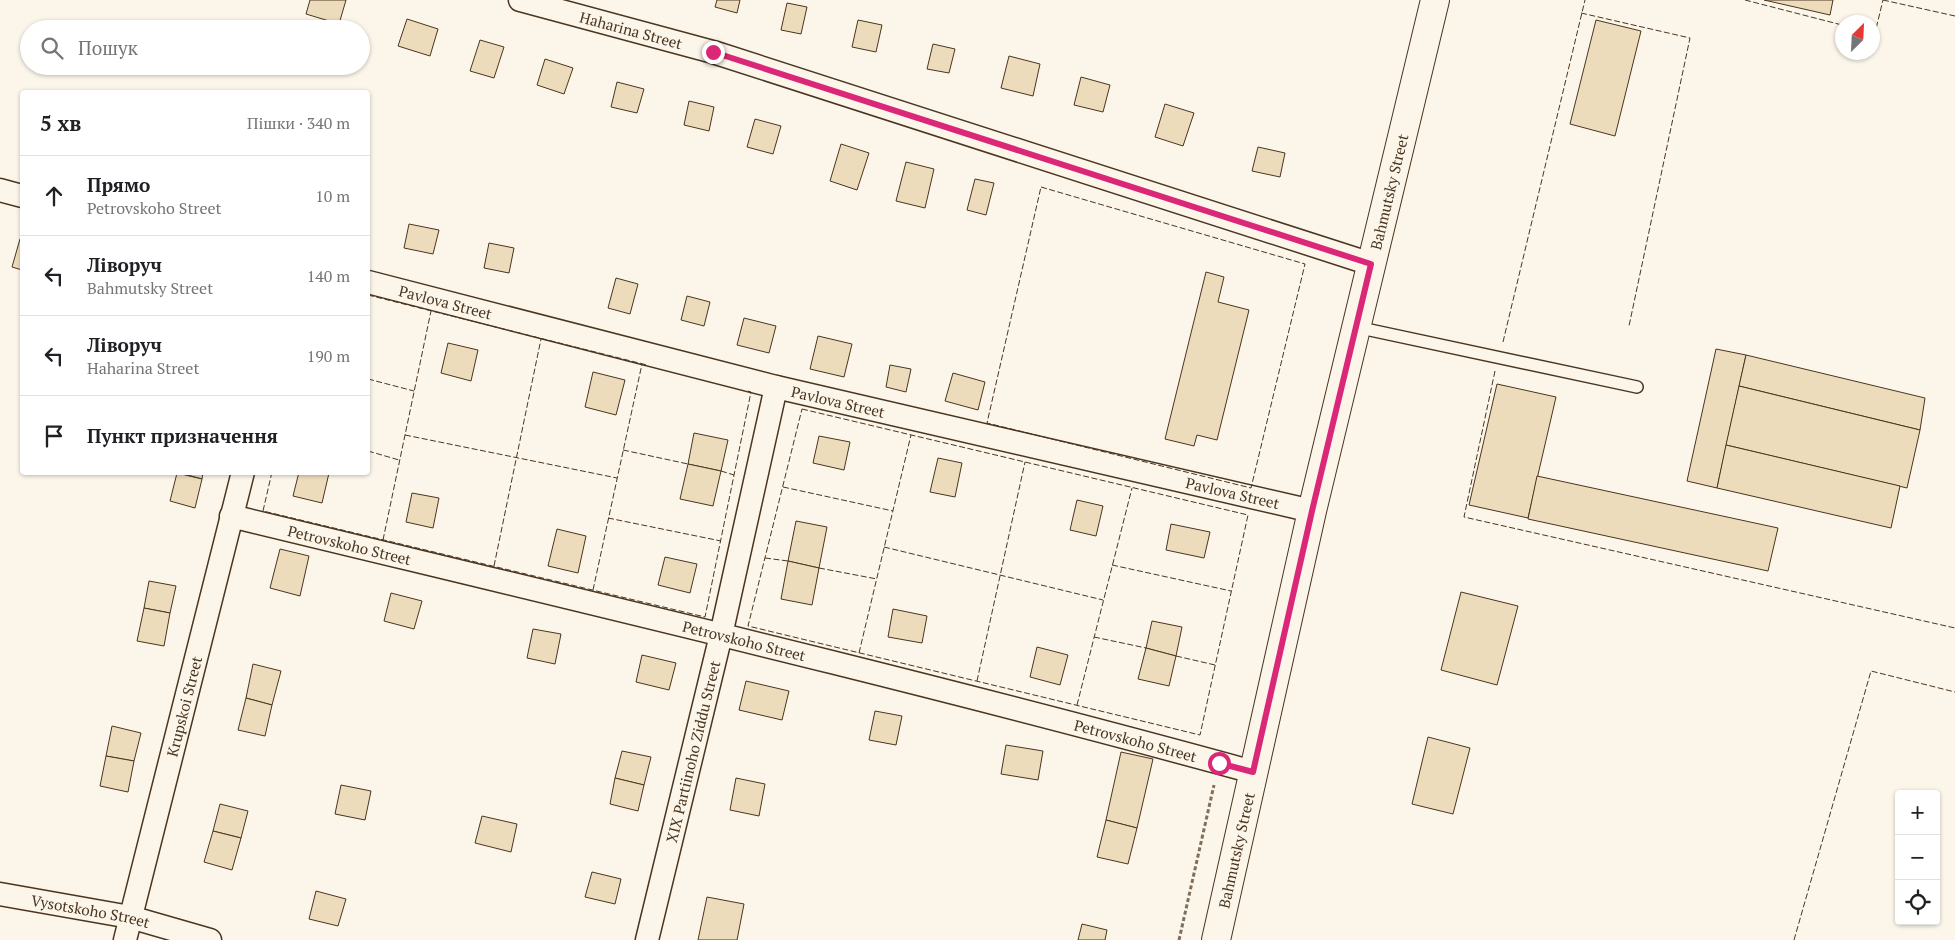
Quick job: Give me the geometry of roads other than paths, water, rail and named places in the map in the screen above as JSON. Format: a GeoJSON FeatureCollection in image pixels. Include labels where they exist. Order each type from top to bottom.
{"type":"FeatureCollection","features":[{"type":"Feature","properties":{"kind":"main road","name":"Bahmutsky Street"},"geometry":{"type":"LineString","coordinates":[[1216,940],[1312,511],[1435,0]]}},
{"type":"Feature","properties":{"kind":"street","name":"Haharina Street"},"geometry":{"type":"LineString","coordinates":[[520,0],[713,52],[1371,264]]}},
{"type":"Feature","properties":{"kind":"street"},"geometry":{"type":"LineString","coordinates":[[0,190],[20,195]]}},
{"type":"Feature","properties":{"kind":"street","name":"Pavlova Street"},"geometry":{"type":"LineString","coordinates":[[370,283],[776,387],[1312,511]]}},
{"type":"Feature","properties":{"kind":"street","name":"XIX Partiinoho Ziddu Street"},"geometry":{"type":"LineString","coordinates":[[647,940],[721,635],[776,387]]}},
{"type":"Feature","properties":{"kind":"street","name":"Krupskoi Street"},"geometry":{"type":"LineString","coordinates":[[125,940],[242,475]]}},
{"type":"Feature","properties":{"kind":"street","name":"Petrovskoho Street"},"geometry":{"type":"LineString","coordinates":[[232,516],[721,635],[1253,772]]}},
{"type":"Feature","properties":{"kind":"street","name":"Vysotskoho Street"},"geometry":{"type":"LineString","coordinates":[[0,894],[130,917],[210,940]]}},
{"type":"Feature","properties":{"kind":"lane"},"geometry":{"type":"LineString","coordinates":[[1356,327],[1637,387]]}}]}
